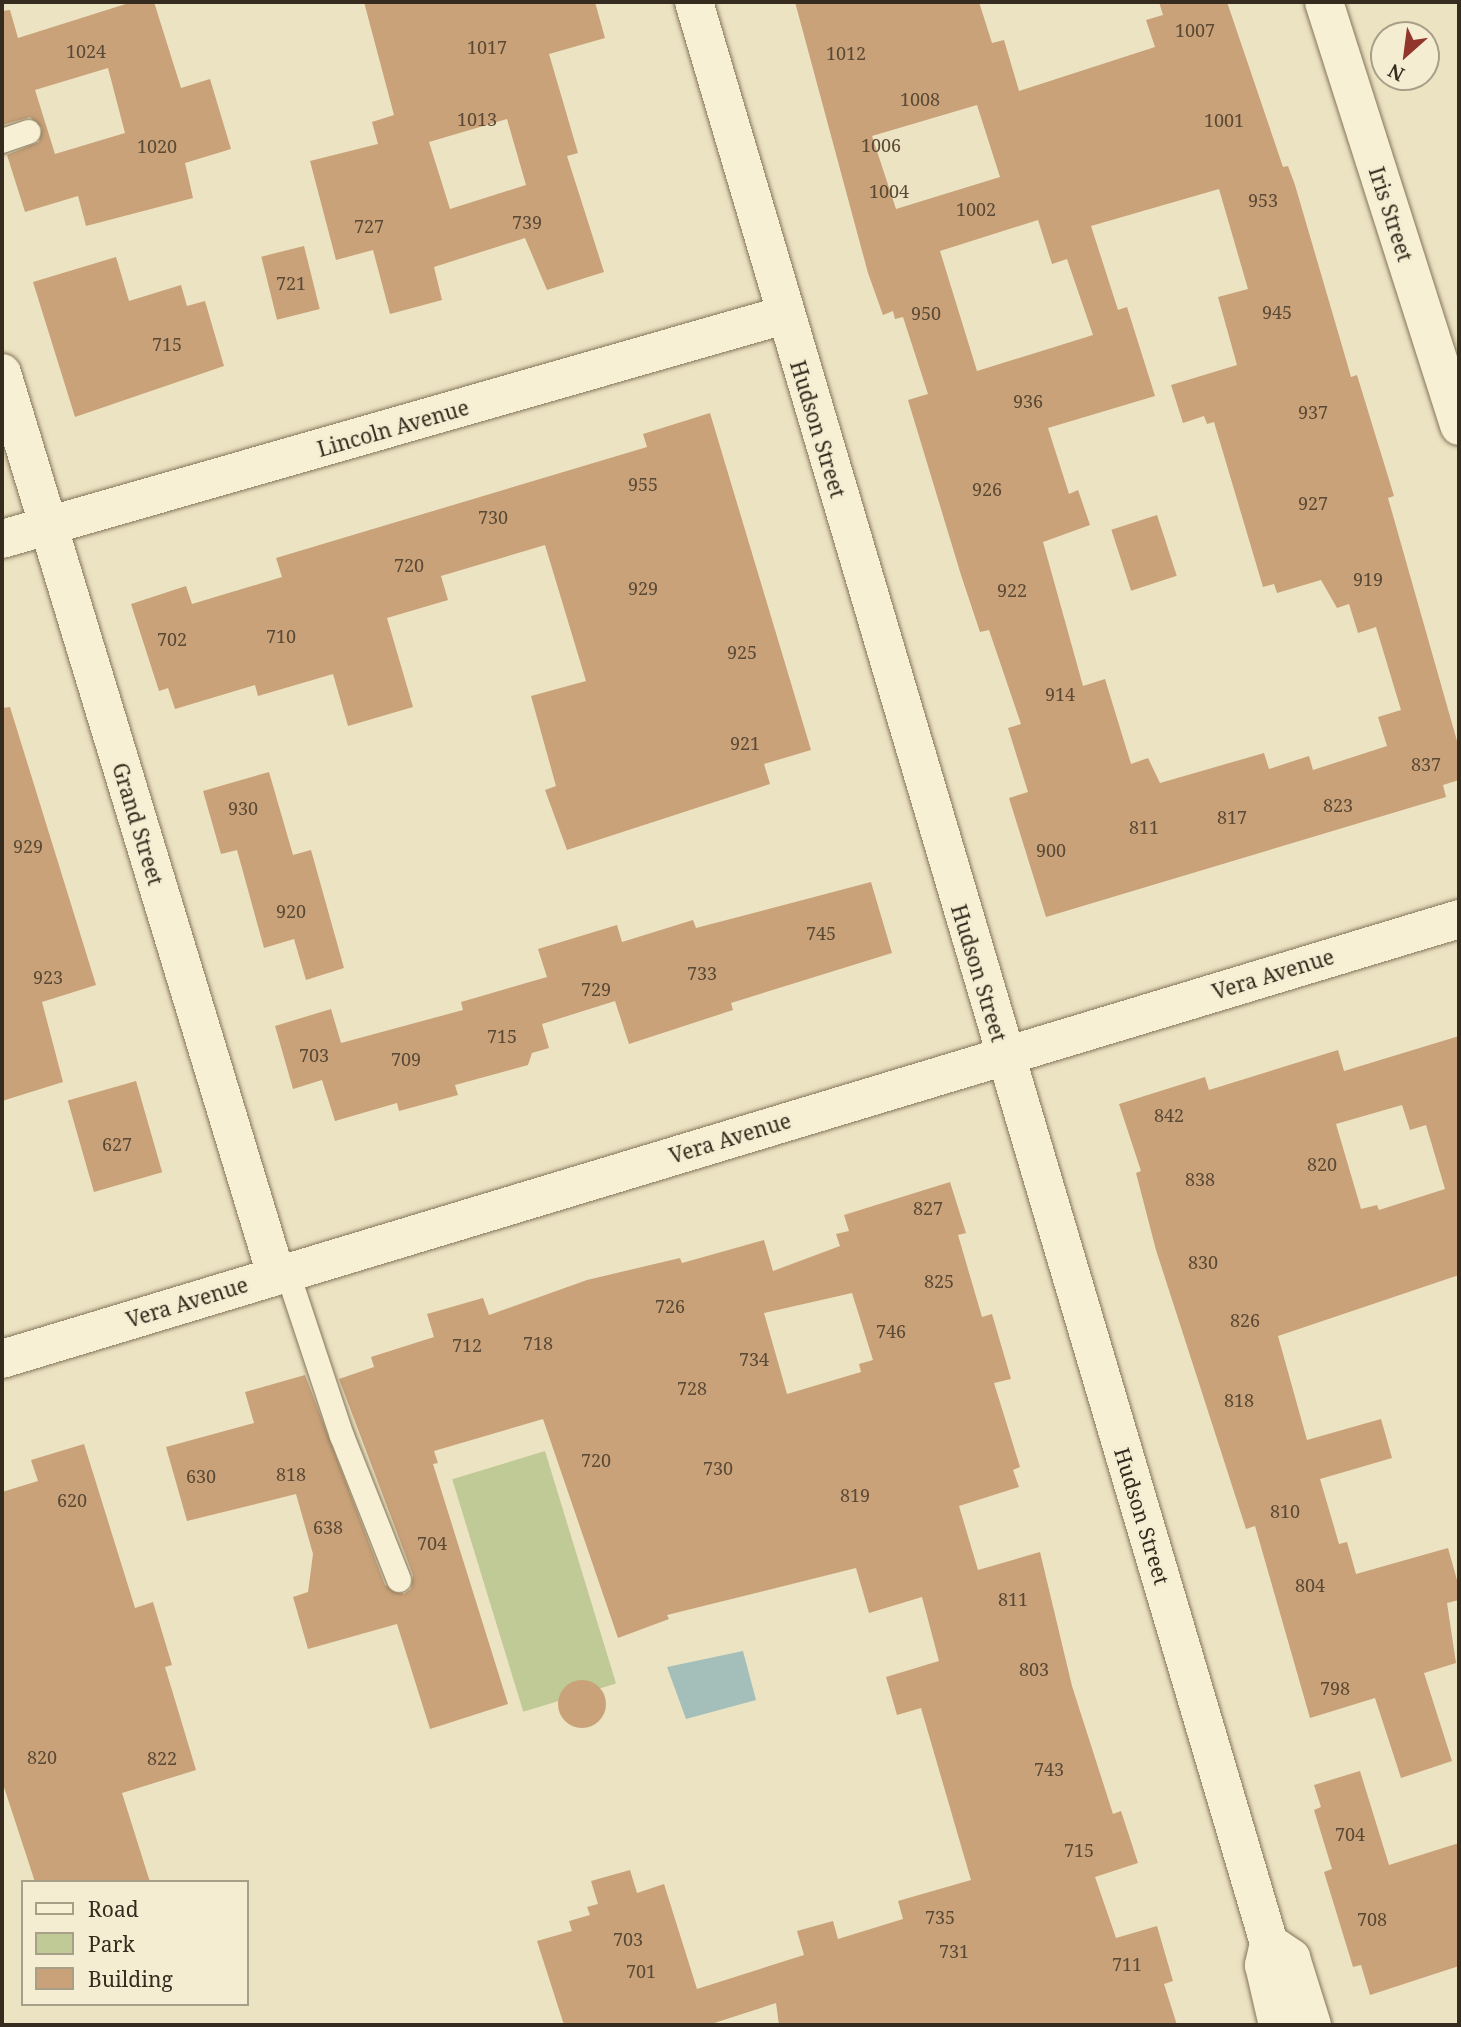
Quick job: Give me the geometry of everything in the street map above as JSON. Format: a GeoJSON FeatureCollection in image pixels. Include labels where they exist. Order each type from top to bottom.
{"type":"FeatureCollection","features":[{"type":"Feature","properties":{"kind":"street","name":"Hudson Street"},"geometry":{"type":"LineString","coordinates":[[694,2],[1004,1058],[1269,1942],[1264,1965],[1278,2025]]}},
{"type":"Feature","properties":{"kind":"street","name":"Iris Street"},"geometry":{"type":"LineString","coordinates":[[1324,2],[1459,426]]}},
{"type":"Feature","properties":{"kind":"street","name":"Lincoln Avenue"},"geometry":{"type":"LineString","coordinates":[[2,539],[784,315]]}},
{"type":"Feature","properties":{"kind":"street","name":"Grand Street"},"geometry":{"type":"LineString","coordinates":[[2,373],[281,1273]]}},
{"type":"Feature","properties":{"kind":"street","name":"Vera Avenue"},"geometry":{"type":"LineString","coordinates":[[2,1359],[1459,919]]}},
{"type":"Feature","properties":{"kind":"street","name":"Hudson Street"},"geometry":{"type":"LineString","coordinates":[[1269,1942],[1291,1958],[1312,2025]]}},
{"type":"Feature","properties":{"kind":"lane"},"geometry":{"type":"LineString","coordinates":[[2,141],[28,132]]}},
{"type":"Feature","properties":{"kind":"lane"},"geometry":{"type":"LineString","coordinates":[[281,1273],[341,1436],[399,1580]]}},
{"type":"Feature","properties":{"kind":"green space"},"geometry":{"type":"Polygon","coordinates":[[[545,1451],[616,1683],[523,1712],[452,1479],[545,1451]]]}},
{"type":"Feature","properties":{"kind":"water"},"geometry":{"type":"Polygon","coordinates":[[[743,1651],[756,1700],[686,1719],[667,1667],[743,1651]]]}},
{"type":"Feature","properties":{"kind":"building"},"geometry":{"type":"Polygon","coordinates":[[[132,2],[154,2],[181,88],[210,79],[231,149],[185,163],[193,198],[86,226],[78,196],[25,212],[7,155],[39,142],[42,128],[30,117],[2,125],[2,11],[10,10],[18,38],[132,2]],[[108,68],[35,90],[55,154],[125,133],[108,68]]]}},
{"type":"Feature","properties":{"kind":"building"},"geometry":{"type":"Polygon","coordinates":[[[364,2],[595,2],[605,38],[549,54],[578,153],[567,156],[604,272],[547,290],[525,238],[434,267],[442,300],[390,314],[373,250],[336,260],[310,161],[378,144],[372,122],[394,115],[364,2]],[[507,119],[429,142],[450,209],[526,185],[507,119]]]}},
{"type":"Feature","properties":{"kind":"building"},"geometry":{"type":"Polygon","coordinates":[[[795,2],[979,2],[992,43],[1004,40],[1019,91],[1155,47],[1146,20],[1163,15],[1159,2],[1227,2],[1283,167],[1288,166],[1295,185],[1351,377],[1357,375],[1394,496],[1388,498],[1459,748],[1459,780],[1443,785],[1446,797],[1046,917],[1009,798],[1028,792],[1008,728],[1021,724],[989,630],[980,632],[908,400],[928,394],[903,317],[895,319],[893,311],[883,315],[868,273],[795,2]],[[977,105],[872,136],[896,209],[1000,177],[977,105]],[[1219,189],[1091,226],[1118,310],[1127,307],[1155,396],[1048,428],[1069,494],[1078,490],[1090,525],[1043,542],[1083,686],[1105,679],[1131,764],[1148,758],[1160,783],[1264,753],[1269,769],[1309,756],[1313,770],[1387,746],[1378,717],[1401,710],[1376,627],[1358,633],[1349,604],[1337,608],[1321,580],[1277,593],[1274,584],[1263,587],[1214,422],[1207,424],[1204,416],[1183,423],[1171,385],[1237,365],[1218,297],[1248,289],[1219,189]],[[1038,220],[940,251],[977,371],[1093,335],[1067,259],[1052,264],[1038,220]]]}},
{"type":"Feature","properties":{"kind":"building"},"geometry":{"type":"Polygon","coordinates":[[[304,246],[320,309],[277,320],[261,257],[304,246]]]}},
{"type":"Feature","properties":{"kind":"building"},"geometry":{"type":"Polygon","coordinates":[[[116,257],[129,301],[181,285],[187,306],[205,301],[224,366],[75,417],[33,282],[116,257]]]}},
{"type":"Feature","properties":{"kind":"building"},"geometry":{"type":"Polygon","coordinates":[[[710,413],[811,750],[764,764],[770,784],[567,850],[545,790],[556,786],[531,696],[586,681],[545,545],[441,576],[448,600],[387,618],[413,707],[348,726],[333,674],[258,696],[255,685],[175,709],[168,688],[159,691],[131,604],[186,586],[192,604],[282,577],[276,558],[647,447],[643,434],[710,413]]]}},
{"type":"Feature","properties":{"kind":"building"},"geometry":{"type":"Polygon","coordinates":[[[1157,515],[1177,576],[1131,591],[1111,530],[1157,515]]]}},
{"type":"Feature","properties":{"kind":"building"},"geometry":{"type":"Polygon","coordinates":[[[10,707],[96,985],[42,1002],[63,1082],[2,1101],[2,708],[10,707]]]}},
{"type":"Feature","properties":{"kind":"building"},"geometry":{"type":"Polygon","coordinates":[[[269,772],[293,855],[311,850],[344,968],[306,980],[294,939],[264,948],[237,850],[221,854],[203,791],[269,772]]]}},
{"type":"Feature","properties":{"kind":"building"},"geometry":{"type":"Polygon","coordinates":[[[871,882],[892,953],[731,1003],[733,1010],[629,1044],[615,1001],[542,1024],[549,1048],[532,1053],[528,1065],[455,1085],[458,1095],[399,1111],[397,1103],[335,1121],[322,1080],[293,1089],[275,1026],[331,1009],[341,1043],[463,1010],[461,1002],[547,977],[538,949],[617,925],[622,942],[693,920],[696,928],[871,882]]]}},
{"type":"Feature","properties":{"kind":"building"},"geometry":{"type":"Polygon","coordinates":[[[1459,1036],[1459,1275],[1278,1336],[1307,1440],[1381,1419],[1392,1458],[1320,1479],[1339,1544],[1347,1542],[1356,1574],[1448,1548],[1459,1587],[1459,1600],[1447,1603],[1456,1663],[1424,1673],[1452,1761],[1401,1778],[1375,1698],[1310,1718],[1255,1526],[1246,1529],[1156,1250],[1136,1173],[1141,1171],[1119,1104],[1205,1077],[1209,1090],[1338,1050],[1344,1071],[1459,1036]],[[1402,1105],[1336,1124],[1361,1209],[1377,1205],[1379,1210],[1445,1189],[1426,1125],[1410,1130],[1402,1105]]]}},
{"type":"Feature","properties":{"kind":"building"},"geometry":{"type":"Polygon","coordinates":[[[136,1081],[162,1172],[94,1192],[68,1101],[136,1081]]]}},
{"type":"Feature","properties":{"kind":"building"},"geometry":{"type":"Polygon","coordinates":[[[950,1182],[966,1233],[958,1235],[982,1317],[992,1314],[1011,1379],[994,1383],[1020,1467],[1013,1470],[1019,1487],[959,1506],[978,1570],[1040,1552],[1072,1686],[1113,1814],[1121,1811],[1138,1863],[1095,1877],[1116,1938],[1157,1926],[1173,1981],[1164,1984],[1177,2025],[779,2025],[776,2003],[708,2025],[564,2025],[537,1941],[572,1931],[569,1921],[590,1915],[587,1907],[598,1904],[591,1881],[630,1870],[637,1893],[664,1884],[697,1989],[804,1955],[797,1931],[833,1921],[838,1939],[903,1919],[898,1901],[971,1880],[921,1708],[897,1715],[886,1677],[939,1661],[922,1597],[869,1613],[856,1568],[667,1615],[669,1619],[618,1638],[543,1419],[434,1451],[438,1463],[433,1464],[508,1704],[430,1729],[397,1624],[308,1649],[293,1597],[308,1592],[313,1554],[296,1494],[187,1521],[166,1447],[254,1423],[245,1392],[305,1375],[385,1585],[404,1594],[411,1589],[413,1575],[339,1379],[374,1367],[371,1357],[434,1337],[427,1314],[483,1298],[489,1315],[587,1280],[680,1258],[682,1263],[764,1240],[773,1271],[840,1246],[836,1234],[849,1231],[844,1215],[950,1182]],[[852,1293],[764,1313],[787,1394],[861,1372],[859,1364],[873,1360],[852,1293]]]}},
{"type":"Feature","properties":{"kind":"building"},"geometry":{"type":"Polygon","coordinates":[[[84,1444],[135,1608],[153,1602],[172,1665],[165,1667],[196,1770],[122,1793],[149,1880],[34,1880],[2,1781],[2,1492],[38,1481],[31,1460],[84,1444]]]}},
{"type":"Feature","properties":{"kind":"building"},"geometry":{"type":"Polygon","coordinates":[[[582,1680],[599,1687],[606,1704],[599,1721],[582,1728],[565,1721],[558,1704],[565,1687],[582,1680]]]}},
{"type":"Feature","properties":{"kind":"building"},"geometry":{"type":"Polygon","coordinates":[[[1360,1771],[1389,1865],[1459,1843],[1459,1966],[1370,1995],[1361,1965],[1353,1967],[1324,1872],[1332,1869],[1314,1810],[1321,1807],[1314,1785],[1360,1771]]]}}]}
